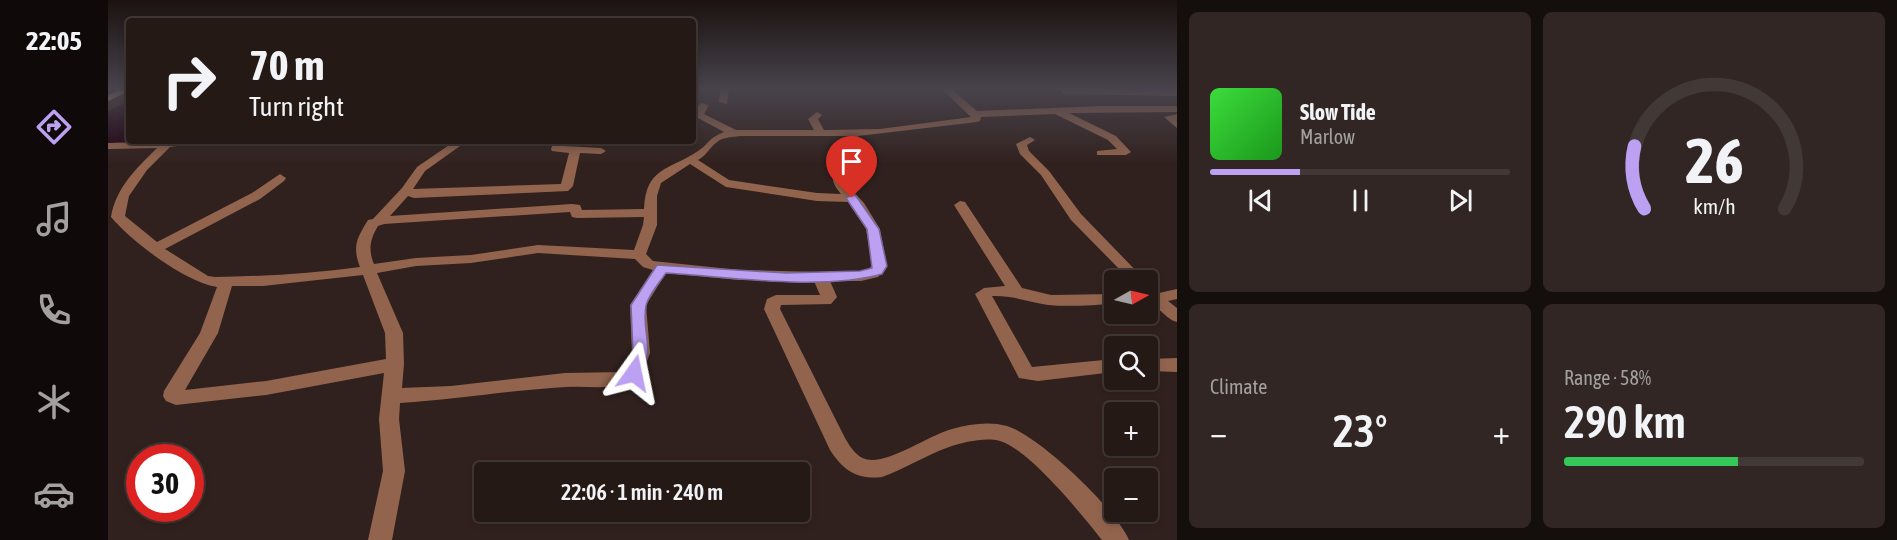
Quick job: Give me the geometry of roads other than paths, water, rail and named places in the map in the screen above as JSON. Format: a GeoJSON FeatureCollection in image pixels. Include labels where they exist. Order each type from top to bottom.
{"type":"FeatureCollection","features":[{"type":"Feature","properties":{"kind":"street"},"geometry":{"type":"LineString","coordinates":[[699,113],[735,134]]}},
{"type":"Feature","properties":{"kind":"street"},"geometry":{"type":"LineString","coordinates":[[639,255],[650,225],[652,188],[655,182],[661,176],[704,152],[713,140],[735,134],[870,133],[914,126],[973,121],[977,119],[975,114],[991,113]]}},
{"type":"Feature","properties":{"kind":"street"},"geometry":{"type":"LineString","coordinates":[[1061,113],[1112,138],[1126,152],[1101,153]]}},
{"type":"Feature","properties":{"kind":"street"},"geometry":{"type":"LineString","coordinates":[[817,115],[813,119],[821,133]]}},
{"type":"Feature","properties":{"kind":"street"},"geometry":{"type":"LineString","coordinates":[[1177,117],[1169,117],[1177,125]]}},
{"type":"Feature","properties":{"kind":"street"},"geometry":{"type":"LineString","coordinates":[[167,144],[133,179],[118,211],[118,217],[167,258],[203,279],[226,282],[296,279],[416,262],[471,258],[538,249],[639,255],[648,264],[662,268],[739,275],[820,277],[873,274],[880,266],[873,229],[852,198],[838,183],[839,162],[864,156],[866,153],[851,133]]}},
{"type":"Feature","properties":{"kind":"street"},"geometry":{"type":"LineString","coordinates":[[1030,140],[1022,144],[1024,152],[1045,173],[1076,217],[1128,270]]}},
{"type":"Feature","properties":{"kind":"street"},"geometry":{"type":"LineString","coordinates":[[108,146],[167,144]]}},
{"type":"Feature","properties":{"kind":"street"},"geometry":{"type":"LineString","coordinates":[[380,540],[394,471],[389,419],[395,364],[394,333],[362,253],[362,244],[370,228],[406,191],[421,169],[458,144]]}},
{"type":"Feature","properties":{"kind":"street"},"geometry":{"type":"LineString","coordinates":[[558,144],[556,149],[601,152]]}},
{"type":"Feature","properties":{"kind":"street"},"geometry":{"type":"LineString","coordinates":[[406,191],[423,194],[564,188],[567,186],[572,170],[575,150]]}},
{"type":"Feature","properties":{"kind":"street"},"geometry":{"type":"LineString","coordinates":[[691,160],[726,183],[817,197],[852,198]]}},
{"type":"Feature","properties":{"kind":"street"},"geometry":{"type":"LineString","coordinates":[[155,249],[256,196],[280,178]]}},
{"type":"Feature","properties":{"kind":"street"},"geometry":{"type":"LineString","coordinates":[[960,205],[1016,291]]}},
{"type":"Feature","properties":{"kind":"street"},"geometry":{"type":"LineString","coordinates":[[378,221],[572,208],[575,208],[577,214],[651,213]]}},
{"type":"Feature","properties":{"kind":"street"},"geometry":{"type":"LineString","coordinates":[[392,396],[451,393],[538,382],[623,380],[632,377],[641,352],[638,305],[662,268]]}},
{"type":"Feature","properties":{"kind":"street"},"geometry":{"type":"LineString","coordinates":[[820,277],[829,297],[825,300],[776,300],[772,309],[837,444],[847,460],[858,467],[876,470],[897,463],[936,443],[989,432],[1006,434],[1026,447],[1063,480],[1117,540]]}},
{"type":"Feature","properties":{"kind":"street"},"geometry":{"type":"LineString","coordinates":[[226,282],[209,333],[174,391],[173,396],[176,398],[266,388],[395,364]]}},
{"type":"Feature","properties":{"kind":"street"},"geometry":{"type":"LineString","coordinates":[[1104,299],[1049,300],[1030,297],[1016,291],[990,291],[983,294],[1026,373],[1038,374],[1104,367]]}},
{"type":"Feature","properties":{"kind":"street"},"geometry":{"type":"LineString","coordinates":[[1158,295],[1177,294]]}},
{"type":"Feature","properties":{"kind":"street"},"geometry":{"type":"LineString","coordinates":[[1158,302],[1177,317]]}},
{"type":"Feature","properties":{"kind":"street"},"geometry":{"type":"LineString","coordinates":[[1158,365],[1177,364]]}}]}
